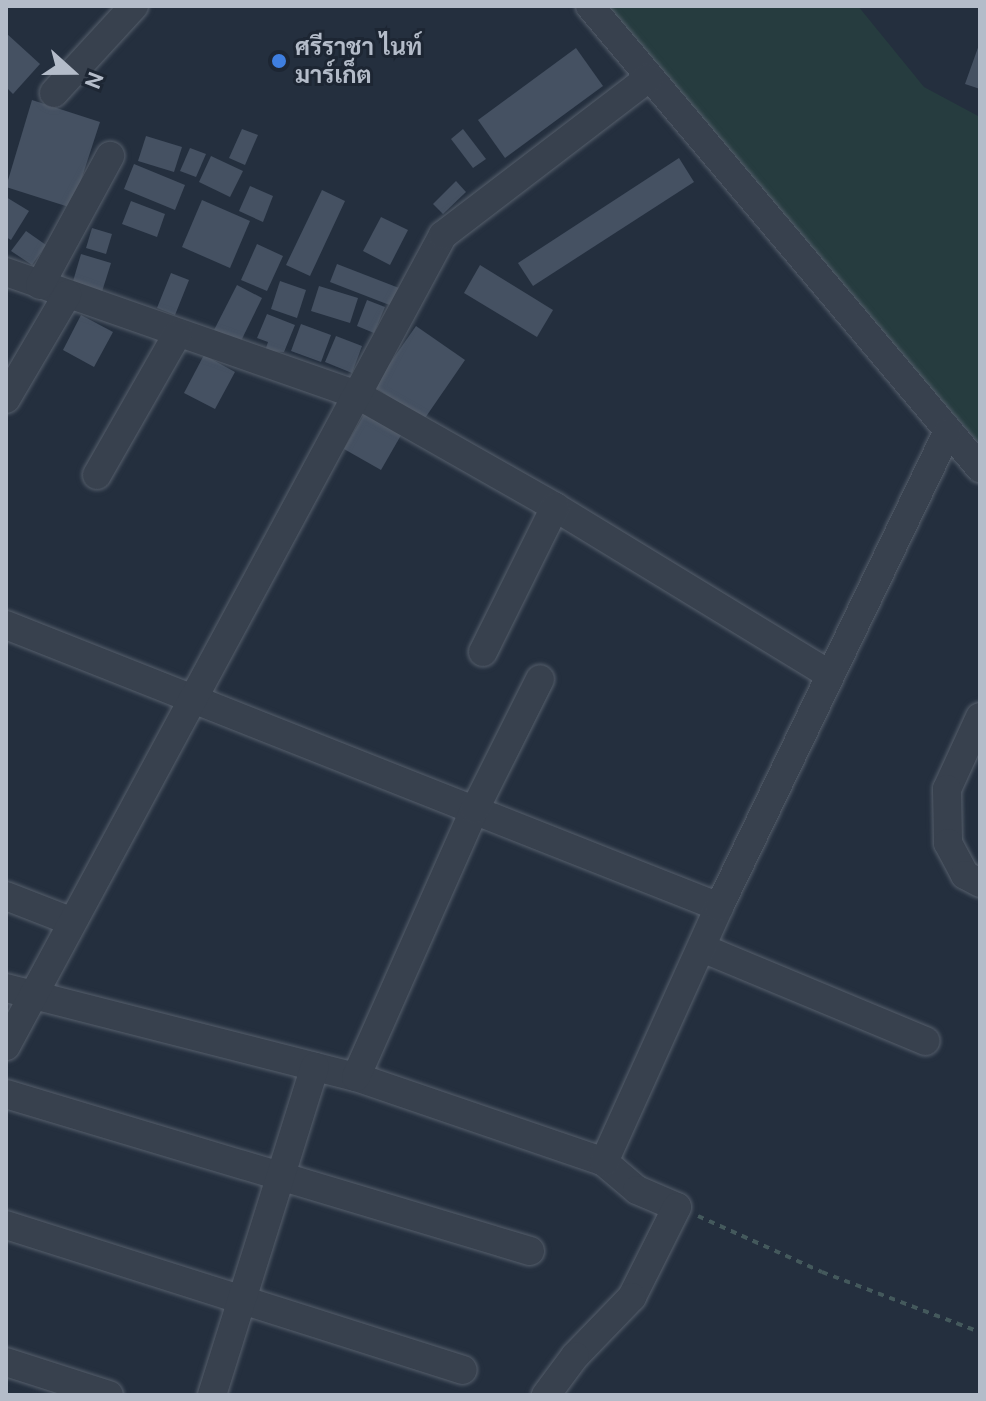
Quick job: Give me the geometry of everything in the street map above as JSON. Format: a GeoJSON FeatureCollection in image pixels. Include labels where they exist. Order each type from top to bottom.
{"type":"FeatureCollection","features":[{"type":"Feature","properties":{"kind":"street"},"geometry":{"type":"LineString","coordinates":[[54,93],[134,6]]}},
{"type":"Feature","properties":{"kind":"street"},"geometry":{"type":"LineString","coordinates":[[590,6],[947,433],[980,468]]}},
{"type":"Feature","properties":{"kind":"street"},"geometry":{"type":"LineString","coordinates":[[6,1046],[18,993],[70,921],[443,235],[648,78]]}},
{"type":"Feature","properties":{"kind":"street"},"geometry":{"type":"LineString","coordinates":[[40,285],[110,156]]}},
{"type":"Feature","properties":{"kind":"street"},"geometry":{"type":"LineString","coordinates":[[6,272],[358,395],[555,507],[830,675]]}},
{"type":"Feature","properties":{"kind":"street"},"geometry":{"type":"LineString","coordinates":[[6,399],[67,295]]}},
{"type":"Feature","properties":{"kind":"street"},"geometry":{"type":"LineString","coordinates":[[97,475],[178,333]]}},
{"type":"Feature","properties":{"kind":"street"},"geometry":{"type":"LineString","coordinates":[[604,1162],[719,907],[947,433]]}},
{"type":"Feature","properties":{"kind":"street"},"geometry":{"type":"LineString","coordinates":[[483,652],[555,507]]}},
{"type":"Feature","properties":{"kind":"street"},"geometry":{"type":"LineString","coordinates":[[9,635],[192,695],[719,907]]}},
{"type":"Feature","properties":{"kind":"street"},"geometry":{"type":"LineString","coordinates":[[356,1077],[475,809],[540,679]]}},
{"type":"Feature","properties":{"kind":"street"},"geometry":{"type":"LineString","coordinates":[[980,717],[947,789],[948,843],[965,875],[980,883]]}},
{"type":"Feature","properties":{"kind":"street"},"geometry":{"type":"LineString","coordinates":[[6,896],[70,921]]}},
{"type":"Feature","properties":{"kind":"street"},"geometry":{"type":"LineString","coordinates":[[702,948],[925,1041]]}},
{"type":"Feature","properties":{"kind":"street"},"geometry":{"type":"LineString","coordinates":[[18,993],[356,1077],[604,1162],[637,1190],[677,1207],[632,1297],[575,1356],[546,1395]]}},
{"type":"Feature","properties":{"kind":"street"},"geometry":{"type":"LineString","coordinates":[[212,1395],[284,1175],[315,1067]]}},
{"type":"Feature","properties":{"kind":"street"},"geometry":{"type":"LineString","coordinates":[[6,1094],[530,1251]]}},
{"type":"Feature","properties":{"kind":"street"},"geometry":{"type":"LineString","coordinates":[[6,1225],[463,1370]]}},
{"type":"Feature","properties":{"kind":"street"},"geometry":{"type":"LineString","coordinates":[[6,1362],[109,1395]]}},
{"type":"Feature","properties":{"kind":"path"},"geometry":{"type":"LineString","coordinates":[[677,1207],[822,1272],[980,1332]]}},
{"type":"Feature","properties":{"kind":"green space"},"geometry":{"type":"Polygon","coordinates":[[[596,6],[858,6],[924,87],[980,117],[980,444],[708,140],[596,6]]]}},
{"type":"Feature","properties":{"kind":"building"},"geometry":{"type":"Polygon","coordinates":[[[6,33],[40,64],[13,94],[6,87],[6,33]]]}},
{"type":"Feature","properties":{"kind":"building"},"geometry":{"type":"Polygon","coordinates":[[[980,42],[980,89],[965,84],[980,42]]]}},
{"type":"Feature","properties":{"kind":"building"},"geometry":{"type":"Polygon","coordinates":[[[576,48],[603,86],[505,158],[478,120],[576,48]]]}},
{"type":"Feature","properties":{"kind":"building"},"geometry":{"type":"Polygon","coordinates":[[[32,100],[100,122],[72,208],[6,187],[32,100]]]}},
{"type":"Feature","properties":{"kind":"building"},"geometry":{"type":"Polygon","coordinates":[[[242,129],[258,135],[245,165],[229,158],[242,129]]]}},
{"type":"Feature","properties":{"kind":"building"},"geometry":{"type":"Polygon","coordinates":[[[463,129],[486,159],[473,168],[451,139],[463,129]]]}},
{"type":"Feature","properties":{"kind":"building"},"geometry":{"type":"Polygon","coordinates":[[[146,136],[182,147],[174,172],[138,161],[146,136]]]}},
{"type":"Feature","properties":{"kind":"building"},"geometry":{"type":"Polygon","coordinates":[[[190,148],[206,154],[196,177],[180,171],[190,148]]]}},
{"type":"Feature","properties":{"kind":"building"},"geometry":{"type":"Polygon","coordinates":[[[211,156],[243,171],[230,197],[199,182],[211,156]]]}},
{"type":"Feature","properties":{"kind":"building"},"geometry":{"type":"Polygon","coordinates":[[[679,158],[694,182],[533,286],[518,263],[679,158]]]}},
{"type":"Feature","properties":{"kind":"building"},"geometry":{"type":"Polygon","coordinates":[[[134,164],[185,185],[175,210],[124,189],[134,164]]]}},
{"type":"Feature","properties":{"kind":"building"},"geometry":{"type":"Polygon","coordinates":[[[456,181],[466,192],[443,214],[433,204],[456,181]]]}},
{"type":"Feature","properties":{"kind":"building"},"geometry":{"type":"Polygon","coordinates":[[[250,186],[273,196],[263,222],[239,211],[250,186]]]}},
{"type":"Feature","properties":{"kind":"building"},"geometry":{"type":"Polygon","coordinates":[[[322,190],[345,201],[310,276],[286,265],[322,190]]]}},
{"type":"Feature","properties":{"kind":"building"},"geometry":{"type":"Polygon","coordinates":[[[6,197],[29,211],[11,240],[6,237],[6,197]]]}},
{"type":"Feature","properties":{"kind":"building"},"geometry":{"type":"Polygon","coordinates":[[[202,200],[250,221],[230,268],[182,247],[202,200]]]}},
{"type":"Feature","properties":{"kind":"building"},"geometry":{"type":"Polygon","coordinates":[[[131,201],[165,214],[157,237],[122,224],[131,201]]]}},
{"type":"Feature","properties":{"kind":"building"},"geometry":{"type":"Polygon","coordinates":[[[381,217],[408,230],[390,265],[363,251],[381,217]]]}},
{"type":"Feature","properties":{"kind":"building"},"geometry":{"type":"Polygon","coordinates":[[[92,228],[112,234],[106,254],[86,248],[92,228]]]}},
{"type":"Feature","properties":{"kind":"building"},"geometry":{"type":"Polygon","coordinates":[[[26,231],[46,245],[32,265],[11,251],[26,231]]]}},
{"type":"Feature","properties":{"kind":"building"},"geometry":{"type":"Polygon","coordinates":[[[257,244],[283,256],[267,291],[241,280],[257,244]]]}},
{"type":"Feature","properties":{"kind":"building"},"geometry":{"type":"Polygon","coordinates":[[[81,254],[111,263],[100,298],[71,288],[81,254]]]}},
{"type":"Feature","properties":{"kind":"building"},"geometry":{"type":"Polygon","coordinates":[[[337,264],[399,288],[392,306],[330,282],[337,264]]]}},
{"type":"Feature","properties":{"kind":"building"},"geometry":{"type":"Polygon","coordinates":[[[480,265],[553,310],[537,337],[464,293],[480,265]]]}},
{"type":"Feature","properties":{"kind":"building"},"geometry":{"type":"Polygon","coordinates":[[[171,273],[189,280],[175,315],[157,308],[171,273]]]}},
{"type":"Feature","properties":{"kind":"building"},"geometry":{"type":"Polygon","coordinates":[[[280,281],[306,290],[297,318],[271,309],[280,281]]]}},
{"type":"Feature","properties":{"kind":"building"},"geometry":{"type":"Polygon","coordinates":[[[237,285],[262,298],[240,343],[214,330],[237,285]]]}},
{"type":"Feature","properties":{"kind":"building"},"geometry":{"type":"Polygon","coordinates":[[[319,286],[358,298],[350,323],[311,311],[319,286]]]}},
{"type":"Feature","properties":{"kind":"building"},"geometry":{"type":"Polygon","coordinates":[[[367,300],[385,307],[374,333],[357,326],[367,300]]]}},
{"type":"Feature","properties":{"kind":"building"},"geometry":{"type":"Polygon","coordinates":[[[267,314],[295,325],[284,352],[265,351],[268,342],[257,338],[267,314]]]}},
{"type":"Feature","properties":{"kind":"building"},"geometry":{"type":"Polygon","coordinates":[[[81,315],[113,332],[94,367],[63,350],[81,315]]]}},
{"type":"Feature","properties":{"kind":"building"},"geometry":{"type":"Polygon","coordinates":[[[301,324],[331,335],[321,362],[291,351],[301,324]]]}},
{"type":"Feature","properties":{"kind":"building"},"geometry":{"type":"Polygon","coordinates":[[[416,326],[465,360],[423,421],[374,386],[416,326]]]}},
{"type":"Feature","properties":{"kind":"building"},"geometry":{"type":"Polygon","coordinates":[[[336,336],[362,346],[352,373],[325,362],[336,336]]]}},
{"type":"Feature","properties":{"kind":"building"},"geometry":{"type":"Polygon","coordinates":[[[204,355],[235,372],[215,409],[184,393],[204,355]]]}},
{"type":"Feature","properties":{"kind":"building"},"geometry":{"type":"Polygon","coordinates":[[[368,408],[404,430],[381,470],[344,449],[368,408]]]}},
{"type":"Feature","properties":{"kind":"place","name":"ศรีราชา ไนท์ มาร์เก็ต"},"geometry":{"type":"Point","coordinates":[279,61]}}]}
